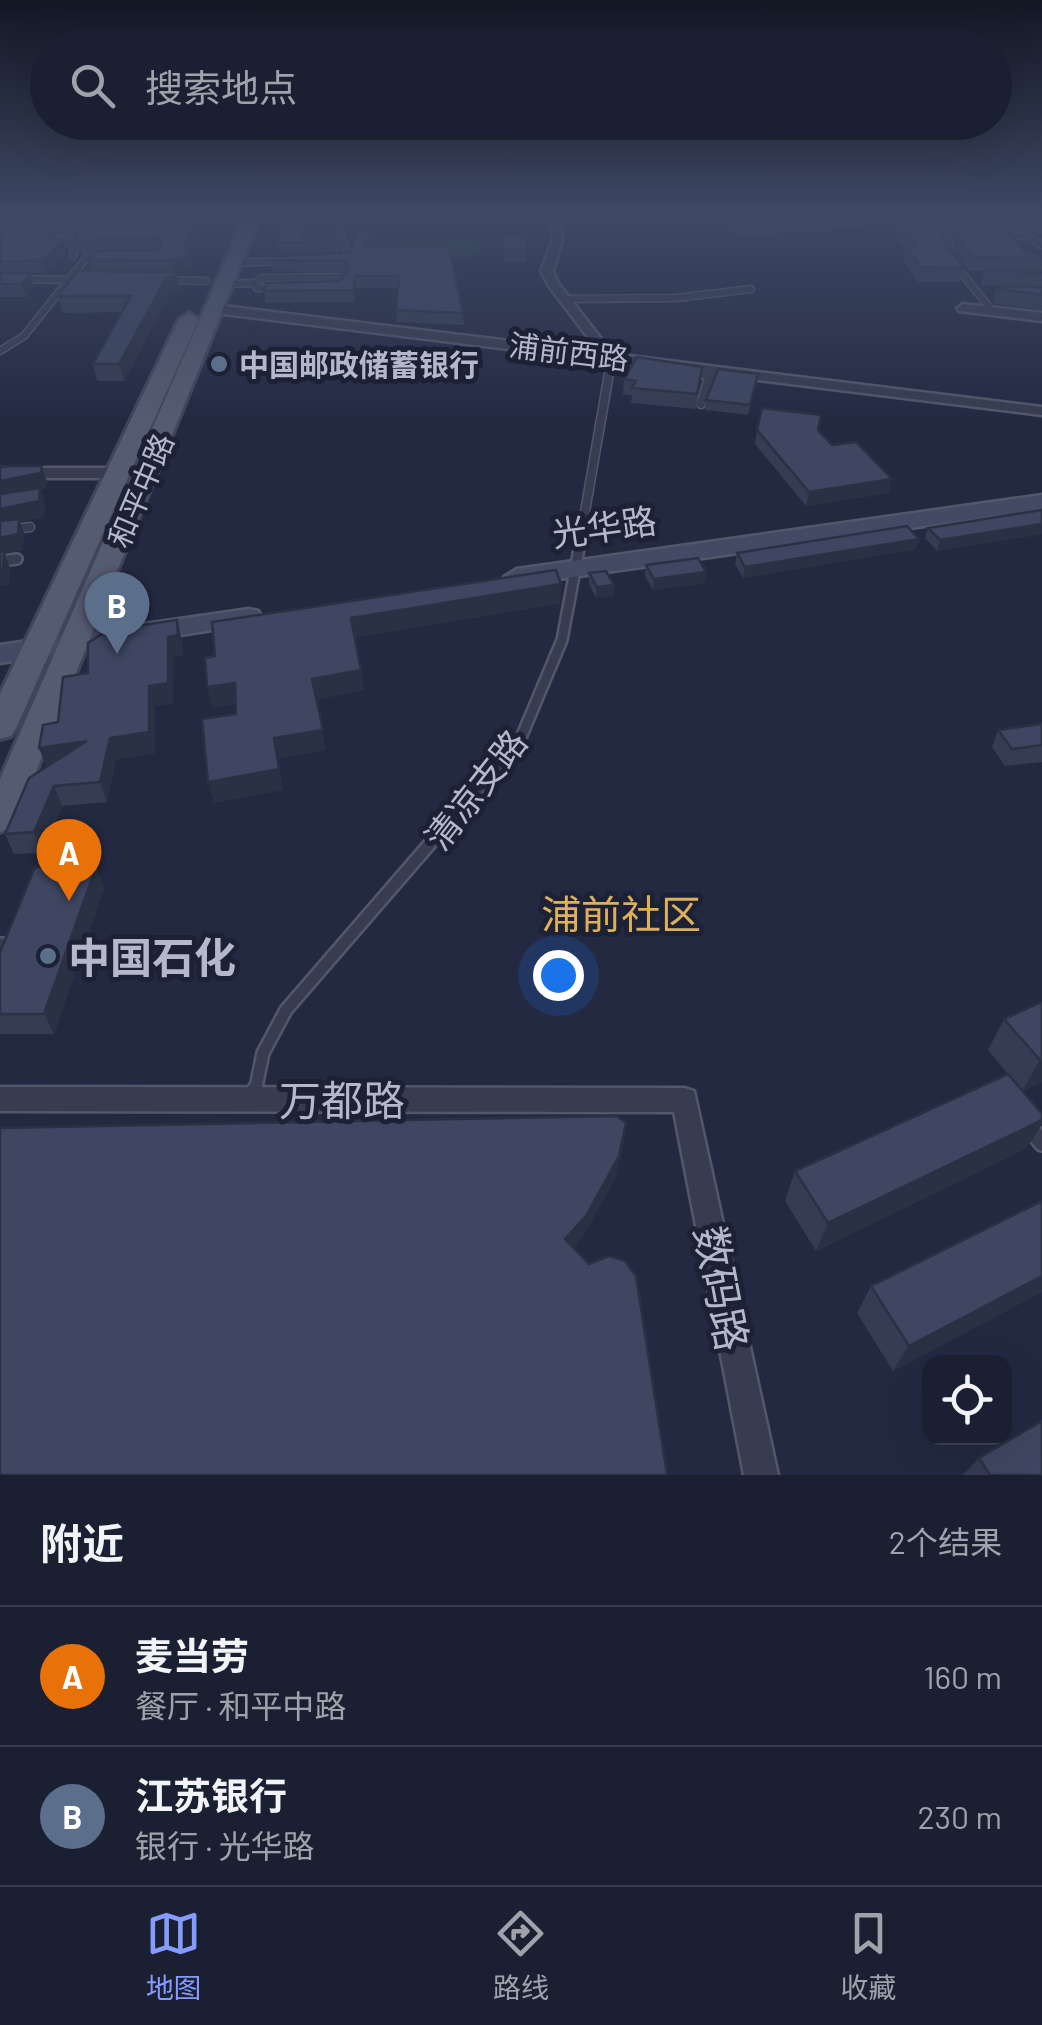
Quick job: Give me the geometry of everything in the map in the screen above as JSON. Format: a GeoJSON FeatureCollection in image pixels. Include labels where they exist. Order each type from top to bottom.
{"type":"FeatureCollection","features":[{"type":"Feature","properties":{"kind":"main road","name":"和平中路"},"geometry":{"type":"LineString","coordinates":[[0,728],[117,473],[218,284]]}},
{"type":"Feature","properties":{"kind":"main road","name":"和平中路"},"geometry":{"type":"LineString","coordinates":[[0,819],[216,309],[221,284]]}},
{"type":"Feature","properties":{"kind":"main road","name":"光华路"},"geometry":{"type":"LineString","coordinates":[[496,580],[1042,502]]}},
{"type":"Feature","properties":{"kind":"main road"},"geometry":{"type":"LineString","coordinates":[[0,654],[266,614]]}},
{"type":"Feature","properties":{"kind":"street"},"geometry":{"type":"LineString","coordinates":[[555,284],[608,356]]}},
{"type":"Feature","properties":{"kind":"street"},"geometry":{"type":"LineString","coordinates":[[963,308],[1042,317]]}},
{"type":"Feature","properties":{"kind":"street","name":"浦前西路"},"geometry":{"type":"LineString","coordinates":[[216,309],[1042,411]]}},
{"type":"Feature","properties":{"kind":"street"},"geometry":{"type":"LineString","coordinates":[[0,473],[117,473]]}},
{"type":"Feature","properties":{"kind":"street","name":"万都路"},"geometry":{"type":"LineString","coordinates":[[0,1099],[685,1100]]}},
{"type":"Feature","properties":{"kind":"street","name":"数码路"},"geometry":{"type":"LineString","coordinates":[[685,1100],[760,1475]]}},
{"type":"Feature","properties":{"kind":"lane"},"geometry":{"type":"LineString","coordinates":[[0,351],[24,336],[65,284]]}},
{"type":"Feature","properties":{"kind":"lane"},"geometry":{"type":"LineString","coordinates":[[256,284],[258,288],[290,288]]}},
{"type":"Feature","properties":{"kind":"lane"},"geometry":{"type":"LineString","coordinates":[[971,284],[993,312]]}},
{"type":"Feature","properties":{"kind":"lane"},"geometry":{"type":"LineString","coordinates":[[564,298],[676,298],[751,289]]}},
{"type":"Feature","properties":{"kind":"lane"},"geometry":{"type":"LineString","coordinates":[[980,294],[996,294]]}},
{"type":"Feature","properties":{"kind":"lane","name":"清凉支路"},"geometry":{"type":"LineString","coordinates":[[254,1099],[264,1053],[286,1010],[520,740],[562,640],[572,568],[613,365],[608,356]]}},
{"type":"Feature","properties":{"kind":"lane"},"geometry":{"type":"LineString","coordinates":[[645,361],[642,367],[710,375],[701,404]]}},
{"type":"Feature","properties":{"kind":"lane"},"geometry":{"type":"LineString","coordinates":[[0,531],[30,527]]}},
{"type":"Feature","properties":{"kind":"lane"},"geometry":{"type":"LineString","coordinates":[[0,561],[16,559]]}},
{"type":"Feature","properties":{"kind":"lane"},"geometry":{"type":"LineString","coordinates":[[0,944],[10,944],[0,968]]}},
{"type":"Feature","properties":{"kind":"lane"},"geometry":{"type":"LineString","coordinates":[[1012,1106],[1042,1143]]}},
{"type":"Feature","properties":{"kind":"building"},"geometry":{"type":"Polygon","coordinates":[[[67,284],[163,284],[119,364],[93,364],[131,296],[58,296],[67,284]]]}},
{"type":"Feature","properties":{"kind":"building"},"geometry":{"type":"Polygon","coordinates":[[[267,284],[354,284],[353,290],[264,291],[267,284]]]}},
{"type":"Feature","properties":{"kind":"building"},"geometry":{"type":"Polygon","coordinates":[[[398,284],[457,284],[463,313],[396,310],[398,284]]]}},
{"type":"Feature","properties":{"kind":"building"},"geometry":{"type":"Polygon","coordinates":[[[997,286],[1042,287],[1042,295],[1000,289],[997,286]]]}},
{"type":"Feature","properties":{"kind":"building"},"geometry":{"type":"Polygon","coordinates":[[[637,357],[702,367],[697,394],[632,388],[636,381],[624,379],[637,357]]]}},
{"type":"Feature","properties":{"kind":"building"},"geometry":{"type":"Polygon","coordinates":[[[718,369],[758,374],[750,405],[706,400],[718,369]]]}},
{"type":"Feature","properties":{"kind":"building"},"geometry":{"type":"Polygon","coordinates":[[[762,408],[821,415],[818,430],[832,445],[856,442],[892,479],[809,492],[757,430],[762,408]]]}},
{"type":"Feature","properties":{"kind":"building"},"geometry":{"type":"Polygon","coordinates":[[[42,466],[41,473],[0,481],[0,467],[42,466]]]}},
{"type":"Feature","properties":{"kind":"building"},"geometry":{"type":"Polygon","coordinates":[[[40,488],[39,501],[0,509],[0,494],[40,488]]]}},
{"type":"Feature","properties":{"kind":"building"},"geometry":{"type":"Polygon","coordinates":[[[1042,510],[1042,524],[940,540],[928,528],[1042,510]]]}},
{"type":"Feature","properties":{"kind":"building"},"geometry":{"type":"Polygon","coordinates":[[[19,519],[18,534],[0,538],[0,521],[19,519]]]}},
{"type":"Feature","properties":{"kind":"building"},"geometry":{"type":"Polygon","coordinates":[[[907,526],[919,539],[745,567],[737,553],[907,526]]]}},
{"type":"Feature","properties":{"kind":"building"},"geometry":{"type":"Polygon","coordinates":[[[698,558],[706,572],[654,579],[646,565],[698,558]]]}},
{"type":"Feature","properties":{"kind":"building"},"geometry":{"type":"Polygon","coordinates":[[[556,570],[561,584],[351,618],[361,670],[312,679],[323,730],[274,738],[279,769],[208,782],[202,719],[236,714],[235,683],[207,687],[205,658],[215,656],[212,622],[556,570]]]}},
{"type":"Feature","properties":{"kind":"building"},"geometry":{"type":"Polygon","coordinates":[[[606,571],[614,585],[597,587],[589,573],[606,571]]]}},
{"type":"Feature","properties":{"kind":"building"},"geometry":{"type":"Polygon","coordinates":[[[177,620],[178,635],[168,637],[168,683],[149,686],[149,732],[110,738],[100,782],[54,786],[34,832],[5,834],[29,778],[87,741],[39,748],[43,725],[58,722],[63,677],[88,673],[88,643],[108,630],[177,620]]]}},
{"type":"Feature","properties":{"kind":"building"},"geometry":{"type":"Polygon","coordinates":[[[1042,724],[1042,745],[1012,749],[998,730],[1042,724]]]}},
{"type":"Feature","properties":{"kind":"building"},"geometry":{"type":"Polygon","coordinates":[[[35,867],[96,867],[44,1014],[0,1014],[0,952],[35,867]]]}},
{"type":"Feature","properties":{"kind":"building"},"geometry":{"type":"Polygon","coordinates":[[[1042,1002],[1042,1059],[1040,1060],[1004,1019],[1042,1002]]]}},
{"type":"Feature","properties":{"kind":"building"},"geometry":{"type":"Polygon","coordinates":[[[1008,1074],[1042,1114],[1042,1120],[828,1223],[795,1171],[1008,1074]]]}},
{"type":"Feature","properties":{"kind":"building"},"geometry":{"type":"Polygon","coordinates":[[[617,1116],[626,1123],[619,1156],[586,1216],[565,1239],[589,1264],[609,1256],[625,1261],[636,1276],[667,1475],[0,1475],[0,1128],[617,1116]]]}},
{"type":"Feature","properties":{"kind":"building"},"geometry":{"type":"Polygon","coordinates":[[[1042,1201],[1042,1276],[909,1346],[871,1286],[1042,1201]]]}},
{"type":"Feature","properties":{"kind":"building"},"geometry":{"type":"Polygon","coordinates":[[[1042,1421],[1042,1475],[990,1475],[979,1458],[1001,1445],[1012,1445],[1012,1439],[1042,1421]]]}},
{"type":"Feature","properties":{"kind":"place","name":"中国邮政储蓄银行"},"geometry":{"type":"Point","coordinates":[219,364]}},
{"type":"Feature","properties":{"kind":"place","name":"江苏银行"},"geometry":{"type":"Point","coordinates":[117,654]}},
{"type":"Feature","properties":{"kind":"place","name":"麦当劳"},"geometry":{"type":"Point","coordinates":[69,901]}},
{"type":"Feature","properties":{"kind":"place","name":"中国石化"},"geometry":{"type":"Point","coordinates":[48,956]}},
{"type":"Feature","properties":{"kind":"district","name":"浦前社区"},"geometry":{"type":"Point","coordinates":[621,913]}}]}
